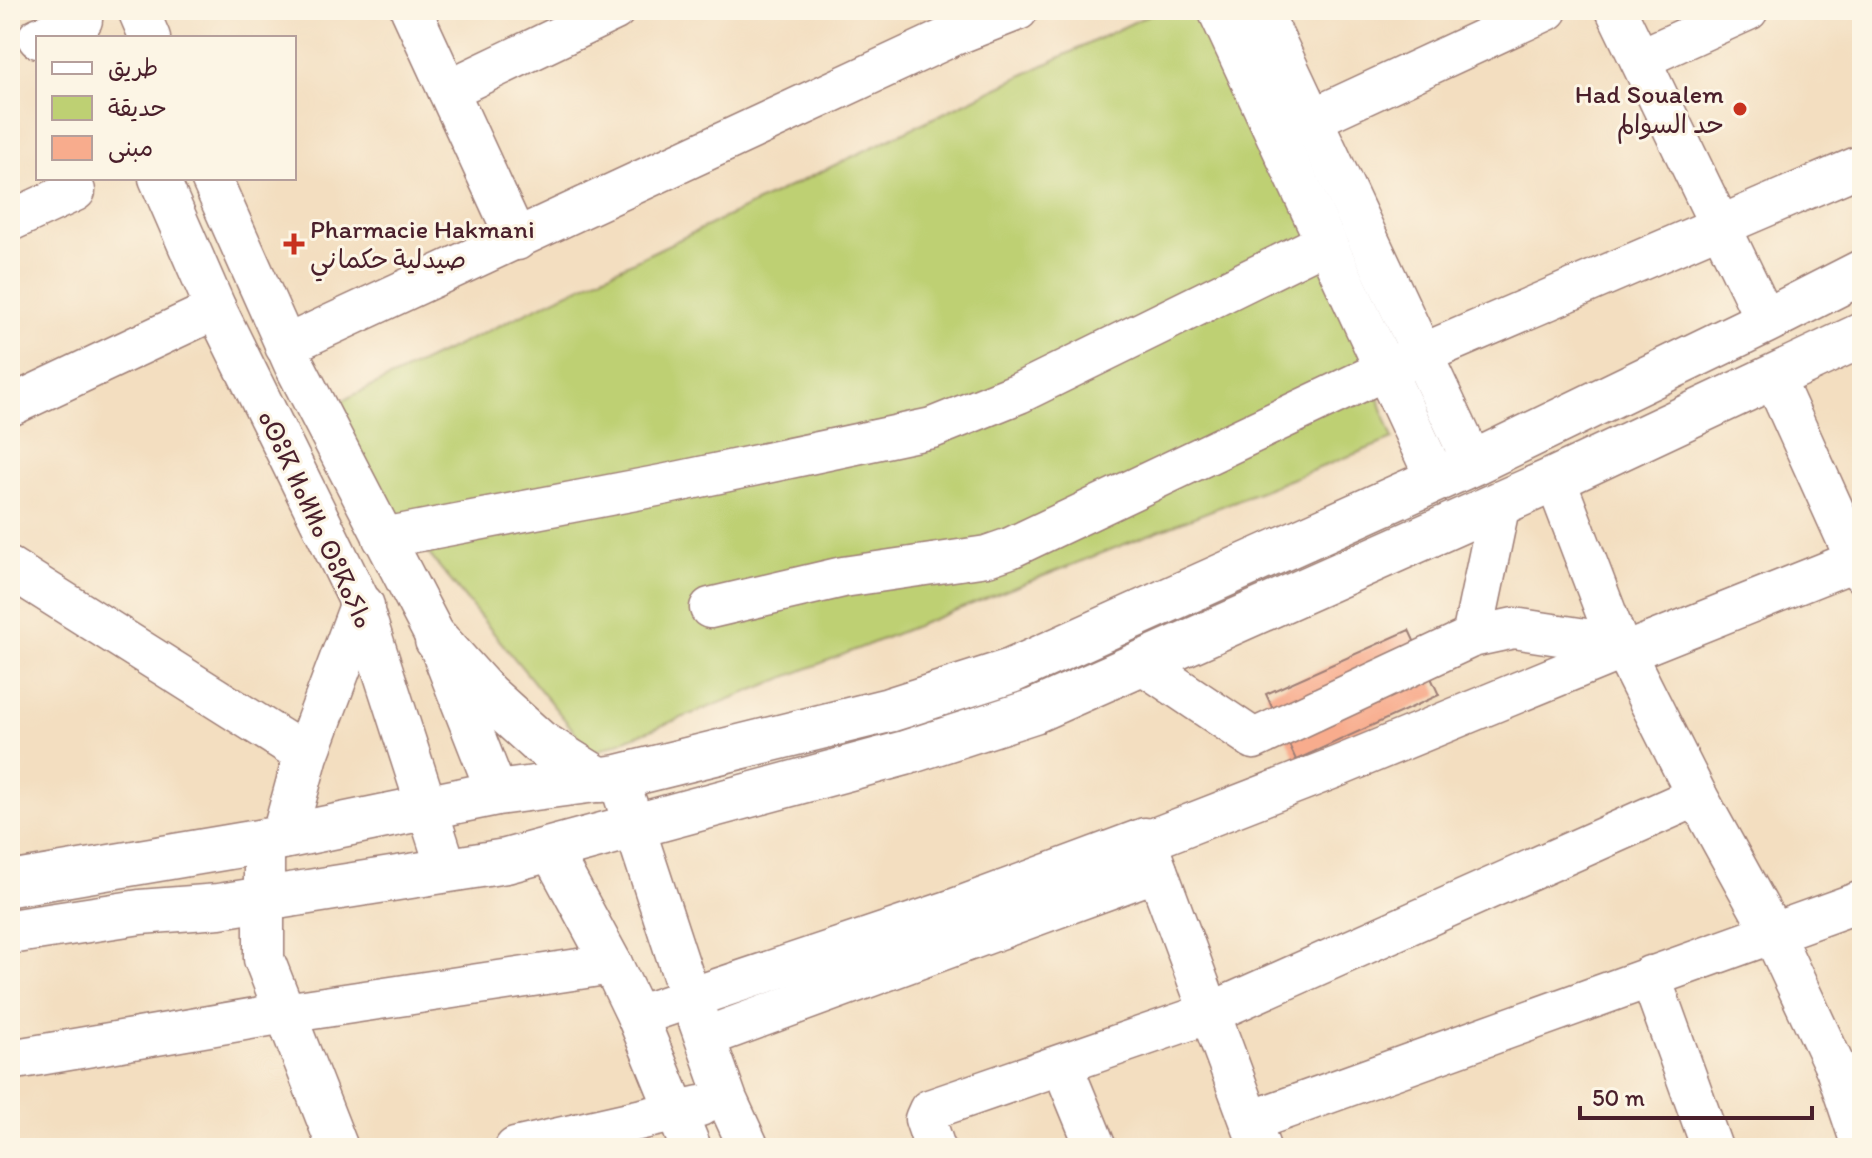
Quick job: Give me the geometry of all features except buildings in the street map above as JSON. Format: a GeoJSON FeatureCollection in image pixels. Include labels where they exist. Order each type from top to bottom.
{"type":"FeatureCollection","features":[{"type":"Feature","properties":{"kind":"main road"},"geometry":{"type":"LineString","coordinates":[[10,884],[274,838],[497,793],[609,779],[889,710],[1011,671],[1454,471],[1862,272]]}},
{"type":"Feature","properties":{"kind":"main road"},"geometry":{"type":"LineString","coordinates":[[10,932],[140,912],[219,906],[551,851],[905,753],[1034,711],[1555,479],[1862,335]]}},
{"type":"Feature","properties":{"kind":"main road"},"geometry":{"type":"LineString","coordinates":[[274,838],[362,606]]}},
{"type":"Feature","properties":{"kind":"main road"},"geometry":{"type":"LineString","coordinates":[[437,640],[487,695],[539,742],[609,779]]}},
{"type":"Feature","properties":{"kind":"street"},"geometry":{"type":"LineString","coordinates":[[138,10],[149,36]]}},
{"type":"Feature","properties":{"kind":"street"},"geometry":{"type":"LineString","coordinates":[[411,10],[517,240]]}},
{"type":"Feature","properties":{"kind":"street"},"geometry":{"type":"LineString","coordinates":[[448,90],[615,10]]}},
{"type":"Feature","properties":{"kind":"street"},"geometry":{"type":"LineString","coordinates":[[285,346],[517,240],[946,23],[1018,10]]}},
{"type":"Feature","properties":{"kind":"street"},"geometry":{"type":"LineString","coordinates":[[1218,10],[1385,370],[1454,471]]}},
{"type":"Feature","properties":{"kind":"street"},"geometry":{"type":"LineString","coordinates":[[1261,10],[1422,354],[1454,471]]}},
{"type":"Feature","properties":{"kind":"street"},"geometry":{"type":"LineString","coordinates":[[1312,119],[1547,10]]}},
{"type":"Feature","properties":{"kind":"street"},"geometry":{"type":"LineString","coordinates":[[1616,10],[1766,321]]}},
{"type":"Feature","properties":{"kind":"street"},"geometry":{"type":"LineString","coordinates":[[1640,59],[1748,10]]}},
{"type":"Feature","properties":{"kind":"street"},"geometry":{"type":"LineString","coordinates":[[44,36],[83,23]]}},
{"type":"Feature","properties":{"kind":"street"},"geometry":{"type":"LineString","coordinates":[[10,50],[36,39]]}},
{"type":"Feature","properties":{"kind":"street"},"geometry":{"type":"LineString","coordinates":[[710,608],[843,577],[987,556],[1010,548],[1385,370],[1862,165]]}},
{"type":"Feature","properties":{"kind":"street","name":"ⴰⵙⵓⴽ ⵍⴰⵍⵍⴰ ⵙⵓⴽⴰⵢⵏⴰ"},"geometry":{"type":"LineString","coordinates":[[160,180],[216,309],[362,606],[447,870]]}},
{"type":"Feature","properties":{"kind":"street","name":"ⴰⵙⵓⴽ ⵍⴰⵍⵍⴰ ⵙⵓⴽⴰⵢⵏⴰ"},"geometry":{"type":"LineString","coordinates":[[212,180],[285,346],[437,640],[497,793]]}},
{"type":"Feature","properties":{"kind":"street"},"geometry":{"type":"LineString","coordinates":[[10,221],[75,191]]}},
{"type":"Feature","properties":{"kind":"street"},"geometry":{"type":"LineString","coordinates":[[383,538],[667,484],[932,428],[1019,393],[1326,242]]}},
{"type":"Feature","properties":{"kind":"street"},"geometry":{"type":"LineString","coordinates":[[10,406],[216,309]]}},
{"type":"Feature","properties":{"kind":"street"},"geometry":{"type":"LineString","coordinates":[[1141,663],[1254,739],[1472,637],[1514,628],[1632,650],[1860,564],[1773,376]]}},
{"type":"Feature","properties":{"kind":"street"},"geometry":{"type":"LineString","coordinates":[[1555,479],[1620,647],[1697,796],[1849,1065],[1862,1146]]}},
{"type":"Feature","properties":{"kind":"street"},"geometry":{"type":"LineString","coordinates":[[1472,637],[1500,503]]}},
{"type":"Feature","properties":{"kind":"street"},"geometry":{"type":"LineString","coordinates":[[10,568],[306,755]]}},
{"type":"Feature","properties":{"kind":"street"},"geometry":{"type":"LineString","coordinates":[[706,1037],[956,927],[1150,850],[1620,647]]}},
{"type":"Feature","properties":{"kind":"street"},"geometry":{"type":"LineString","coordinates":[[609,779],[634,828],[727,1100],[749,1148]]}},
{"type":"Feature","properties":{"kind":"street"},"geometry":{"type":"LineString","coordinates":[[935,1148],[925,1119],[927,1112],[1210,1013],[1697,796]]}},
{"type":"Feature","properties":{"kind":"street"},"geometry":{"type":"LineString","coordinates":[[274,838],[264,899],[264,959],[338,1148]]}},
{"type":"Feature","properties":{"kind":"street"},"geometry":{"type":"LineString","coordinates":[[1150,850],[1256,1135],[1650,976],[1862,901]]}},
{"type":"Feature","properties":{"kind":"street"},"geometry":{"type":"LineString","coordinates":[[551,851],[637,1016],[683,1130]]}},
{"type":"Feature","properties":{"kind":"street"},"geometry":{"type":"LineString","coordinates":[[637,1016],[691,997],[956,927]]}},
{"type":"Feature","properties":{"kind":"street"},"geometry":{"type":"LineString","coordinates":[[10,1060],[285,1013],[612,964]]}},
{"type":"Feature","properties":{"kind":"street"},"geometry":{"type":"LineString","coordinates":[[1650,976],[1712,1148]]}},
{"type":"Feature","properties":{"kind":"street"},"geometry":{"type":"LineString","coordinates":[[1062,1065],[1096,1148]]}},
{"type":"Feature","properties":{"kind":"street"},"geometry":{"type":"LineString","coordinates":[[516,1148],[683,1130],[727,1100]]}},
{"type":"Feature","properties":{"kind":"green space"},"geometry":{"type":"Polygon","coordinates":[[[1159,10],[1239,10],[1393,439],[592,753],[314,414],[1159,10]]]}},
{"type":"Feature","properties":{"kind":"place","name":"Had Soualem حد السوالم"},"geometry":{"type":"Point","coordinates":[1740,109]}},
{"type":"Feature","properties":{"kind":"place","name":"Pharmacie Hakmani صيدلية حكماني"},"geometry":{"type":"Point","coordinates":[294,244]}}]}
